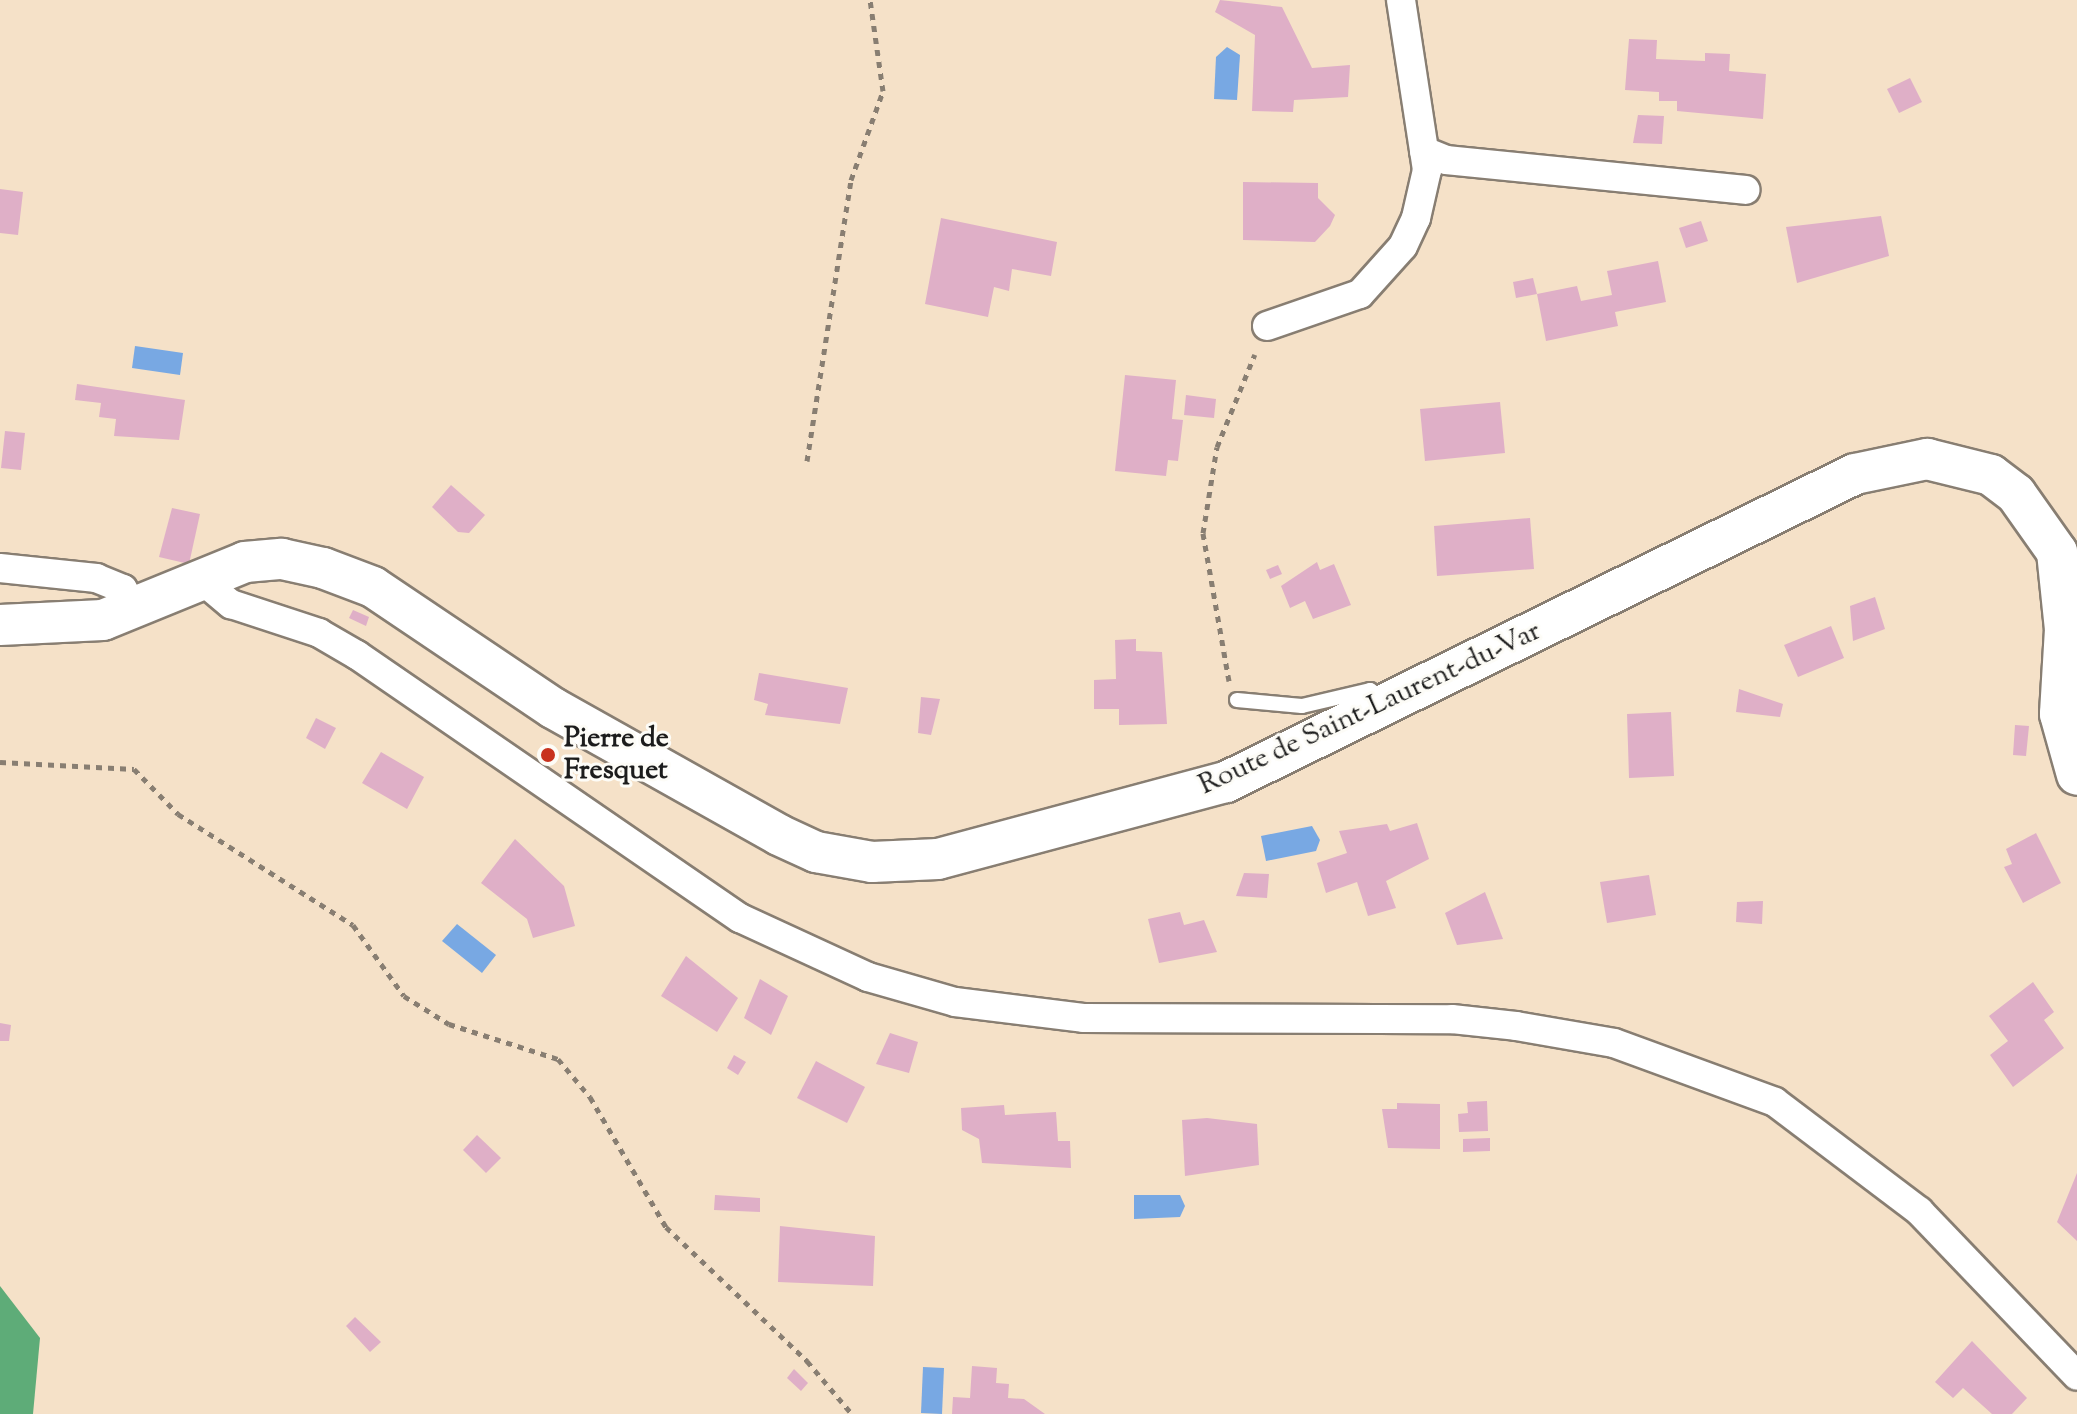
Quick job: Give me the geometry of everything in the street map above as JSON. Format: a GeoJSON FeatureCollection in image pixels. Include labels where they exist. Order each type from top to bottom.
{"type":"FeatureCollection","features":[{"type":"Feature","properties":{"kind":"street"},"geometry":{"type":"LineString","coordinates":[[1267,326],[1331,310],[1383,272],[1416,218],[1427,182],[1401,0]]}},
{"type":"Feature","properties":{"kind":"street"},"geometry":{"type":"LineString","coordinates":[[1424,151],[1745,190]]}},
{"type":"Feature","properties":{"kind":"street","name":"Route de Saint-Laurent-du-Var"},"geometry":{"type":"LineString","coordinates":[[0,625],[103,620],[245,562],[282,559],[373,587],[553,708],[779,835],[816,852],[872,862],[938,859],[1170,801],[1226,782],[1855,474],[1927,459],[1968,465],[2016,494],[2057,552],[2065,629],[2060,714],[2077,775]]}},
{"type":"Feature","properties":{"kind":"street"},"geometry":{"type":"LineString","coordinates":[[0,568],[96,578],[123,589],[134,609]]}},
{"type":"Feature","properties":{"kind":"street"},"geometry":{"type":"LineString","coordinates":[[202,580],[231,604],[292,622],[357,655],[740,918],[868,977],[955,1002],[1083,1018],[1452,1019],[1516,1026],[1614,1043],[1762,1096],[1842,1147],[1919,1211],[2077,1376]]}},
{"type":"Feature","properties":{"kind":"lane"},"geometry":{"type":"LineString","coordinates":[[1237,700],[1302,706],[1370,690],[1388,703]]}},
{"type":"Feature","properties":{"kind":"path"},"geometry":{"type":"LineString","coordinates":[[807,461],[851,180],[883,91],[870,0]]}},
{"type":"Feature","properties":{"kind":"path"},"geometry":{"type":"LineString","coordinates":[[1237,700],[1203,533],[1217,447],[1267,326]]}},
{"type":"Feature","properties":{"kind":"path"},"geometry":{"type":"LineString","coordinates":[[0,762],[134,769],[178,814],[353,925],[404,996],[449,1024],[558,1059],[590,1097],[666,1227],[807,1361],[852,1414]]}},
{"type":"Feature","properties":{"kind":"green space"},"geometry":{"type":"Polygon","coordinates":[[[0,1286],[40,1338],[33,1414],[0,1414],[0,1286]]]}},
{"type":"Feature","properties":{"kind":"water"},"geometry":{"type":"Polygon","coordinates":[[[1227,47],[1240,55],[1237,100],[1214,99],[1216,57],[1227,47]]]}},
{"type":"Feature","properties":{"kind":"water"},"geometry":{"type":"Polygon","coordinates":[[[135,346],[183,353],[180,375],[132,368],[135,346]]]}},
{"type":"Feature","properties":{"kind":"water"},"geometry":{"type":"Polygon","coordinates":[[[1312,826],[1320,840],[1316,851],[1266,861],[1261,836],[1312,826]]]}},
{"type":"Feature","properties":{"kind":"water"},"geometry":{"type":"Polygon","coordinates":[[[457,924],[496,955],[482,973],[442,941],[457,924]]]}},
{"type":"Feature","properties":{"kind":"water"},"geometry":{"type":"Polygon","coordinates":[[[1134,1195],[1180,1195],[1185,1206],[1180,1217],[1134,1219],[1134,1195]]]}},
{"type":"Feature","properties":{"kind":"water"},"geometry":{"type":"Polygon","coordinates":[[[923,1367],[944,1368],[942,1414],[921,1413],[923,1367]]]}},
{"type":"Feature","properties":{"kind":"building"},"geometry":{"type":"Polygon","coordinates":[[[1220,0],[1282,7],[1312,68],[1350,65],[1348,97],[1294,100],[1293,112],[1252,111],[1255,35],[1215,12],[1220,0]]]}},
{"type":"Feature","properties":{"kind":"building"},"geometry":{"type":"Polygon","coordinates":[[[1629,39],[1657,40],[1656,59],[1705,61],[1705,53],[1730,54],[1729,71],[1766,74],[1763,119],[1677,111],[1677,101],[1659,101],[1659,92],[1625,90],[1629,39]]]}},
{"type":"Feature","properties":{"kind":"building"},"geometry":{"type":"Polygon","coordinates":[[[1910,78],[1922,102],[1899,113],[1887,89],[1910,78]]]}},
{"type":"Feature","properties":{"kind":"building"},"geometry":{"type":"Polygon","coordinates":[[[1638,115],[1664,116],[1662,144],[1633,143],[1638,115]]]}},
{"type":"Feature","properties":{"kind":"building"},"geometry":{"type":"Polygon","coordinates":[[[1243,182],[1318,183],[1318,198],[1335,215],[1330,226],[1315,242],[1243,240],[1243,182]]]}},
{"type":"Feature","properties":{"kind":"building"},"geometry":{"type":"Polygon","coordinates":[[[0,189],[23,192],[18,235],[0,233],[0,189]]]}},
{"type":"Feature","properties":{"kind":"building"},"geometry":{"type":"Polygon","coordinates":[[[1881,216],[1889,256],[1797,283],[1786,227],[1881,216]]]}},
{"type":"Feature","properties":{"kind":"building"},"geometry":{"type":"Polygon","coordinates":[[[941,218],[1057,242],[1051,276],[1012,269],[1009,291],[994,287],[988,317],[925,304],[941,218]]]}},
{"type":"Feature","properties":{"kind":"building"},"geometry":{"type":"Polygon","coordinates":[[[1701,221],[1708,241],[1686,248],[1679,228],[1701,221]]]}},
{"type":"Feature","properties":{"kind":"building"},"geometry":{"type":"Polygon","coordinates":[[[1658,261],[1666,302],[1615,312],[1618,326],[1546,341],[1537,294],[1577,286],[1581,301],[1612,295],[1607,271],[1658,261]]]}},
{"type":"Feature","properties":{"kind":"building"},"geometry":{"type":"Polygon","coordinates":[[[1533,278],[1537,294],[1516,298],[1513,282],[1533,278]]]}},
{"type":"Feature","properties":{"kind":"building"},"geometry":{"type":"Polygon","coordinates":[[[1125,375],[1176,380],[1172,419],[1183,420],[1178,461],[1168,460],[1166,476],[1115,471],[1125,375]]]}},
{"type":"Feature","properties":{"kind":"building"},"geometry":{"type":"Polygon","coordinates":[[[77,384],[185,400],[179,440],[114,436],[116,419],[99,417],[101,403],[75,400],[77,384]]]}},
{"type":"Feature","properties":{"kind":"building"},"geometry":{"type":"Polygon","coordinates":[[[1186,395],[1216,399],[1214,418],[1184,415],[1186,395]]]}},
{"type":"Feature","properties":{"kind":"building"},"geometry":{"type":"Polygon","coordinates":[[[1500,402],[1505,453],[1425,461],[1420,409],[1500,402]]]}},
{"type":"Feature","properties":{"kind":"building"},"geometry":{"type":"Polygon","coordinates":[[[5,431],[25,433],[21,470],[1,468],[5,431]]]}},
{"type":"Feature","properties":{"kind":"building"},"geometry":{"type":"Polygon","coordinates":[[[451,485],[485,515],[469,533],[458,532],[432,507],[451,485]]]}},
{"type":"Feature","properties":{"kind":"building"},"geometry":{"type":"Polygon","coordinates":[[[172,508],[200,514],[189,564],[159,557],[172,508]]]}},
{"type":"Feature","properties":{"kind":"building"},"geometry":{"type":"Polygon","coordinates":[[[1530,518],[1534,569],[1437,576],[1434,526],[1530,518]]]}},
{"type":"Feature","properties":{"kind":"building"},"geometry":{"type":"Polygon","coordinates":[[[1317,562],[1320,570],[1334,564],[1351,605],[1313,619],[1305,601],[1290,608],[1281,586],[1317,562]]]}},
{"type":"Feature","properties":{"kind":"building"},"geometry":{"type":"Polygon","coordinates":[[[1278,565],[1282,574],[1270,579],[1266,570],[1278,565]]]}},
{"type":"Feature","properties":{"kind":"building"},"geometry":{"type":"Polygon","coordinates":[[[1875,597],[1885,629],[1853,641],[1850,606],[1875,597]]]}},
{"type":"Feature","properties":{"kind":"building"},"geometry":{"type":"Polygon","coordinates":[[[353,610],[369,617],[366,626],[349,618],[353,610]]]}},
{"type":"Feature","properties":{"kind":"building"},"geometry":{"type":"Polygon","coordinates":[[[1831,626],[1844,658],[1798,677],[1784,645],[1831,626]]]}},
{"type":"Feature","properties":{"kind":"building"},"geometry":{"type":"Polygon","coordinates":[[[1136,639],[1136,651],[1162,652],[1167,724],[1119,725],[1119,709],[1094,709],[1094,680],[1116,679],[1115,640],[1136,639]]]}},
{"type":"Feature","properties":{"kind":"building"},"geometry":{"type":"Polygon","coordinates":[[[759,673],[848,688],[840,724],[765,715],[768,704],[754,700],[759,673]]]}},
{"type":"Feature","properties":{"kind":"building"},"geometry":{"type":"Polygon","coordinates":[[[1739,689],[1783,704],[1780,717],[1736,712],[1739,689]]]}},
{"type":"Feature","properties":{"kind":"building"},"geometry":{"type":"Polygon","coordinates":[[[921,697],[940,699],[931,735],[918,733],[921,697]]]}},
{"type":"Feature","properties":{"kind":"building"},"geometry":{"type":"Polygon","coordinates":[[[1671,712],[1674,776],[1629,778],[1627,714],[1671,712]]]}},
{"type":"Feature","properties":{"kind":"building"},"geometry":{"type":"Polygon","coordinates":[[[316,718],[336,728],[325,749],[306,738],[316,718]]]}},
{"type":"Feature","properties":{"kind":"building"},"geometry":{"type":"Polygon","coordinates":[[[2015,725],[2029,726],[2026,756],[2013,755],[2015,725]]]}},
{"type":"Feature","properties":{"kind":"building"},"geometry":{"type":"Polygon","coordinates":[[[381,752],[424,777],[407,809],[362,783],[381,752]]]}},
{"type":"Feature","properties":{"kind":"building"},"geometry":{"type":"Polygon","coordinates":[[[1417,823],[1429,859],[1386,881],[1396,908],[1368,916],[1357,882],[1326,893],[1317,863],[1347,853],[1339,831],[1387,824],[1390,831],[1417,823]]]}},
{"type":"Feature","properties":{"kind":"building"},"geometry":{"type":"Polygon","coordinates":[[[2036,833],[2061,883],[2023,903],[2004,867],[2012,864],[2006,849],[2036,833]]]}},
{"type":"Feature","properties":{"kind":"building"},"geometry":{"type":"Polygon","coordinates":[[[515,839],[564,886],[575,926],[533,938],[527,919],[481,883],[515,839]]]}},
{"type":"Feature","properties":{"kind":"building"},"geometry":{"type":"Polygon","coordinates":[[[1244,873],[1269,874],[1267,898],[1236,896],[1244,873]]]}},
{"type":"Feature","properties":{"kind":"building"},"geometry":{"type":"Polygon","coordinates":[[[1649,875],[1656,915],[1607,923],[1600,882],[1649,875]]]}},
{"type":"Feature","properties":{"kind":"building"},"geometry":{"type":"Polygon","coordinates":[[[1485,892],[1503,939],[1457,945],[1445,913],[1485,892]]]}},
{"type":"Feature","properties":{"kind":"building"},"geometry":{"type":"Polygon","coordinates":[[[1763,901],[1762,924],[1736,922],[1737,902],[1763,901]]]}},
{"type":"Feature","properties":{"kind":"building"},"geometry":{"type":"Polygon","coordinates":[[[1180,912],[1184,925],[1204,920],[1217,952],[1159,963],[1148,919],[1180,912]]]}},
{"type":"Feature","properties":{"kind":"building"},"geometry":{"type":"Polygon","coordinates":[[[686,956],[738,998],[717,1032],[661,996],[686,956]]]}},
{"type":"Feature","properties":{"kind":"building"},"geometry":{"type":"Polygon","coordinates":[[[760,979],[788,996],[771,1035],[744,1018],[760,979]]]}},
{"type":"Feature","properties":{"kind":"building"},"geometry":{"type":"Polygon","coordinates":[[[2033,982],[2054,1012],[2044,1020],[2064,1048],[2013,1087],[1990,1055],[2008,1041],[1989,1016],[2033,982]]]}},
{"type":"Feature","properties":{"kind":"building"},"geometry":{"type":"Polygon","coordinates":[[[0,1023],[11,1025],[9,1041],[0,1041],[0,1023]]]}},
{"type":"Feature","properties":{"kind":"building"},"geometry":{"type":"Polygon","coordinates":[[[890,1033],[918,1042],[909,1073],[876,1064],[890,1033]]]}},
{"type":"Feature","properties":{"kind":"building"},"geometry":{"type":"Polygon","coordinates":[[[734,1055],[746,1062],[738,1075],[727,1068],[734,1055]]]}},
{"type":"Feature","properties":{"kind":"building"},"geometry":{"type":"Polygon","coordinates":[[[816,1061],[865,1087],[847,1123],[797,1098],[816,1061]]]}},
{"type":"Feature","properties":{"kind":"building"},"geometry":{"type":"Polygon","coordinates":[[[1487,1101],[1488,1131],[1459,1132],[1458,1114],[1468,1113],[1467,1102],[1487,1101]]]}},
{"type":"Feature","properties":{"kind":"building"},"geometry":{"type":"Polygon","coordinates":[[[1397,1103],[1440,1104],[1440,1149],[1388,1148],[1382,1109],[1397,1109],[1397,1103]]]}},
{"type":"Feature","properties":{"kind":"building"},"geometry":{"type":"Polygon","coordinates":[[[1004,1105],[1005,1115],[1056,1112],[1058,1141],[1070,1141],[1071,1168],[982,1163],[979,1139],[962,1130],[961,1108],[1004,1105]]]}},
{"type":"Feature","properties":{"kind":"building"},"geometry":{"type":"Polygon","coordinates":[[[1207,1118],[1257,1124],[1259,1165],[1185,1176],[1182,1120],[1207,1118]]]}},
{"type":"Feature","properties":{"kind":"building"},"geometry":{"type":"Polygon","coordinates":[[[477,1135],[501,1158],[486,1173],[463,1150],[477,1135]]]}},
{"type":"Feature","properties":{"kind":"building"},"geometry":{"type":"Polygon","coordinates":[[[1490,1138],[1490,1151],[1463,1152],[1463,1139],[1490,1138]]]}},
{"type":"Feature","properties":{"kind":"building"},"geometry":{"type":"Polygon","coordinates":[[[2077,1173],[2077,1241],[2057,1222],[2077,1173]]]}},
{"type":"Feature","properties":{"kind":"building"},"geometry":{"type":"Polygon","coordinates":[[[715,1195],[760,1198],[760,1212],[714,1210],[715,1195]]]}},
{"type":"Feature","properties":{"kind":"building"},"geometry":{"type":"Polygon","coordinates":[[[780,1226],[875,1236],[873,1286],[778,1282],[780,1226]]]}},
{"type":"Feature","properties":{"kind":"building"},"geometry":{"type":"Polygon","coordinates":[[[355,1317],[381,1342],[370,1352],[346,1326],[355,1317]]]}},
{"type":"Feature","properties":{"kind":"building"},"geometry":{"type":"Polygon","coordinates":[[[1972,1341],[2027,1398],[2012,1414],[1992,1414],[1963,1388],[1953,1398],[1935,1382],[1972,1341]]]}},
{"type":"Feature","properties":{"kind":"building"},"geometry":{"type":"Polygon","coordinates":[[[972,1366],[997,1368],[996,1383],[1009,1384],[1008,1398],[1024,1399],[1045,1414],[952,1414],[953,1397],[970,1398],[972,1366]]]}},
{"type":"Feature","properties":{"kind":"building"},"geometry":{"type":"Polygon","coordinates":[[[794,1369],[808,1383],[801,1391],[787,1378],[794,1369]]]}},
{"type":"Feature","properties":{"kind":"place","name":"Pierre de Fresquet"},"geometry":{"type":"Point","coordinates":[548,755]}}]}
